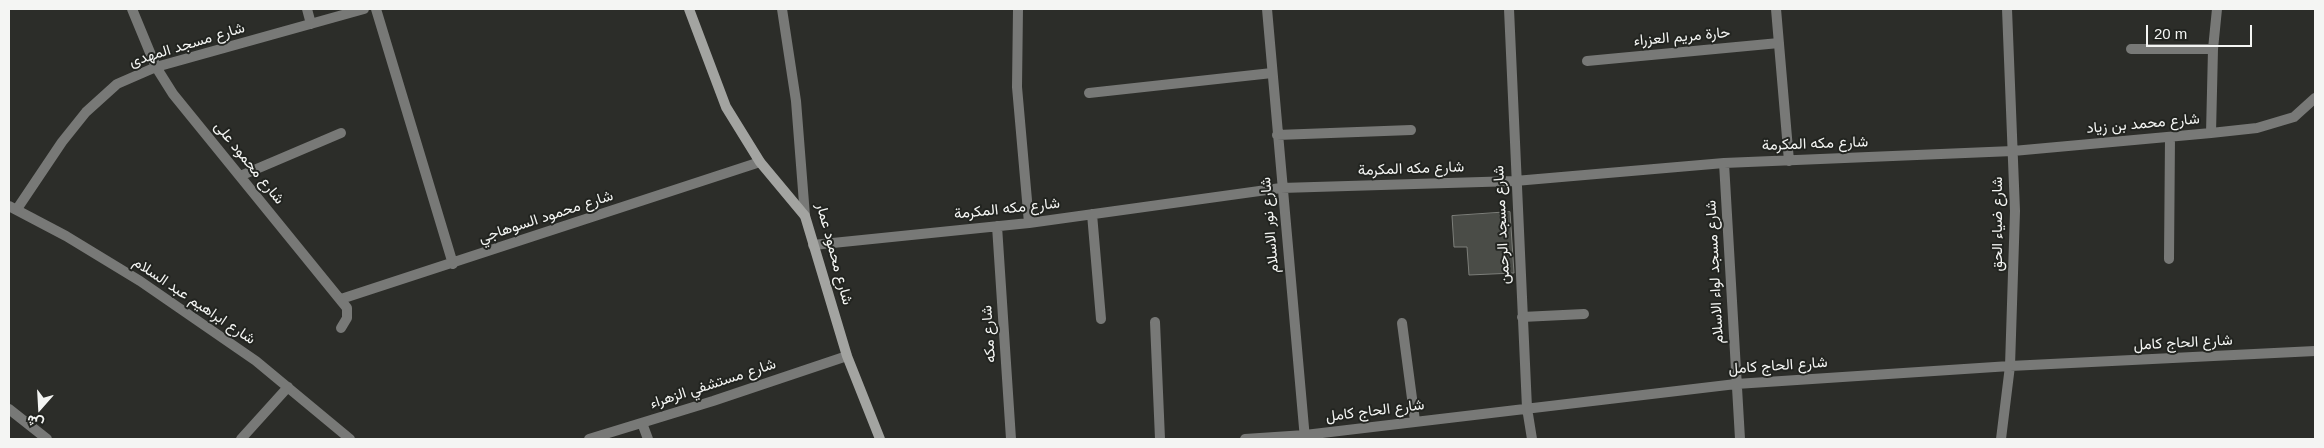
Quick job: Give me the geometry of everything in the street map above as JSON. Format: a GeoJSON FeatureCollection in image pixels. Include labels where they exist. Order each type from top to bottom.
{"type":"FeatureCollection","features":[{"type":"Feature","properties":{"kind":"street","name":"شارع محمود على"},"geometry":{"type":"LineString","coordinates":[[132,9],[156,67],[173,94],[341,299]]}},
{"type":"Feature","properties":{"kind":"street"},"geometry":{"type":"LineString","coordinates":[[307,9],[311,24]]}},
{"type":"Feature","properties":{"kind":"street","name":"شارع مسجد المهدى"},"geometry":{"type":"LineString","coordinates":[[13,208],[86,112],[117,84],[156,67],[364,9]]}},
{"type":"Feature","properties":{"kind":"street"},"geometry":{"type":"LineString","coordinates":[[376,9],[453,264]]}},
{"type":"Feature","properties":{"kind":"street"},"geometry":{"type":"LineString","coordinates":[[689,9],[726,107],[760,162],[805,216]]}},
{"type":"Feature","properties":{"kind":"street","name":"شارع محمود عمار"},"geometry":{"type":"LineString","coordinates":[[782,9],[796,101],[805,216],[847,356],[880,439]]}},
{"type":"Feature","properties":{"kind":"street"},"geometry":{"type":"LineString","coordinates":[[1018,9],[1017,87],[1029,223]]}},
{"type":"Feature","properties":{"kind":"street","name":"شارع نور الاسلام"},"geometry":{"type":"LineString","coordinates":[[1266,9],[1305,437]]}},
{"type":"Feature","properties":{"kind":"street","name":"شارع مسجد الرحمن"},"geometry":{"type":"LineString","coordinates":[[1509,9],[1522,317],[1527,408],[1532,439]]}},
{"type":"Feature","properties":{"kind":"street"},"geometry":{"type":"LineString","coordinates":[[1776,9],[1789,161]]}},
{"type":"Feature","properties":{"kind":"street","name":"شارع ضياء الحق"},"geometry":{"type":"LineString","coordinates":[[2001,439],[2010,366],[2015,211],[2007,9]]}},
{"type":"Feature","properties":{"kind":"street","name":"شارع محمد بن زياد"},"geometry":{"type":"LineString","coordinates":[[2013,151],[2212,134],[2213,49],[2217,9]]}},
{"type":"Feature","properties":{"kind":"street","name":"حارة مريم العزراء"},"geometry":{"type":"LineString","coordinates":[[1587,61],[1779,43]]}},
{"type":"Feature","properties":{"kind":"street"},"geometry":{"type":"LineString","coordinates":[[2131,49],[2213,49]]}},
{"type":"Feature","properties":{"kind":"street"},"geometry":{"type":"LineString","coordinates":[[1089,93],[1272,73]]}},
{"type":"Feature","properties":{"kind":"street"},"geometry":{"type":"LineString","coordinates":[[2212,134],[2257,128],[2294,117],[2315,98]]}},
{"type":"Feature","properties":{"kind":"street"},"geometry":{"type":"LineString","coordinates":[[1277,135],[1411,130]]}},
{"type":"Feature","properties":{"kind":"street"},"geometry":{"type":"LineString","coordinates":[[240,176],[341,133]]}},
{"type":"Feature","properties":{"kind":"street"},"geometry":{"type":"LineString","coordinates":[[2169,259],[2170,137]]}},
{"type":"Feature","properties":{"kind":"street","name":"شارع مكه المكرمة"},"geometry":{"type":"LineString","coordinates":[[813,245],[1029,223],[1281,188],[1515,181],[1724,163],[2013,151]]}},
{"type":"Feature","properties":{"kind":"street","name":"شارع محمود السوهاجي"},"geometry":{"type":"LineString","coordinates":[[341,299],[453,264],[760,162]]}},
{"type":"Feature","properties":{"kind":"street","name":"شارع مسجد لواء الاسلام"},"geometry":{"type":"LineString","coordinates":[[1724,163],[1740,439]]}},
{"type":"Feature","properties":{"kind":"street","name":"شارع ابراهيم عبد السلام"},"geometry":{"type":"LineString","coordinates":[[13,208],[66,236],[140,281],[256,361],[350,439]]}},
{"type":"Feature","properties":{"kind":"street"},"geometry":{"type":"LineString","coordinates":[[1092,214],[1101,319]]}},
{"type":"Feature","properties":{"kind":"street","name":"شارع مكه"},"geometry":{"type":"LineString","coordinates":[[997,226],[1011,439]]}},
{"type":"Feature","properties":{"kind":"street"},"geometry":{"type":"LineString","coordinates":[[340,328],[347,318],[347,308],[341,299]]}},
{"type":"Feature","properties":{"kind":"street"},"geometry":{"type":"LineString","coordinates":[[1522,317],[1584,314]]}},
{"type":"Feature","properties":{"kind":"street"},"geometry":{"type":"LineString","coordinates":[[1155,322],[1160,439]]}},
{"type":"Feature","properties":{"kind":"street"},"geometry":{"type":"LineString","coordinates":[[1402,323],[1415,421]]}},
{"type":"Feature","properties":{"kind":"street","name":"شارع الحاج كامل"},"geometry":{"type":"LineString","coordinates":[[1246,439],[1305,437],[1415,421],[1736,384],[2010,366],[2315,352]]}},
{"type":"Feature","properties":{"kind":"street","name":"شارع مستشفي الزهراء"},"geometry":{"type":"LineString","coordinates":[[589,439],[713,402],[847,356]]}},
{"type":"Feature","properties":{"kind":"street"},"geometry":{"type":"LineString","coordinates":[[241,439],[288,387]]}},
{"type":"Feature","properties":{"kind":"street"},"geometry":{"type":"LineString","coordinates":[[9,409],[47,439]]}},
{"type":"Feature","properties":{"kind":"street"},"geometry":{"type":"LineString","coordinates":[[642,423],[648,439]]}},
{"type":"Feature","properties":{"kind":"building"},"geometry":{"type":"Polygon","coordinates":[[[1510,212],[1514,273],[1469,275],[1467,247],[1454,247],[1452,216],[1510,212]]]}}]}
